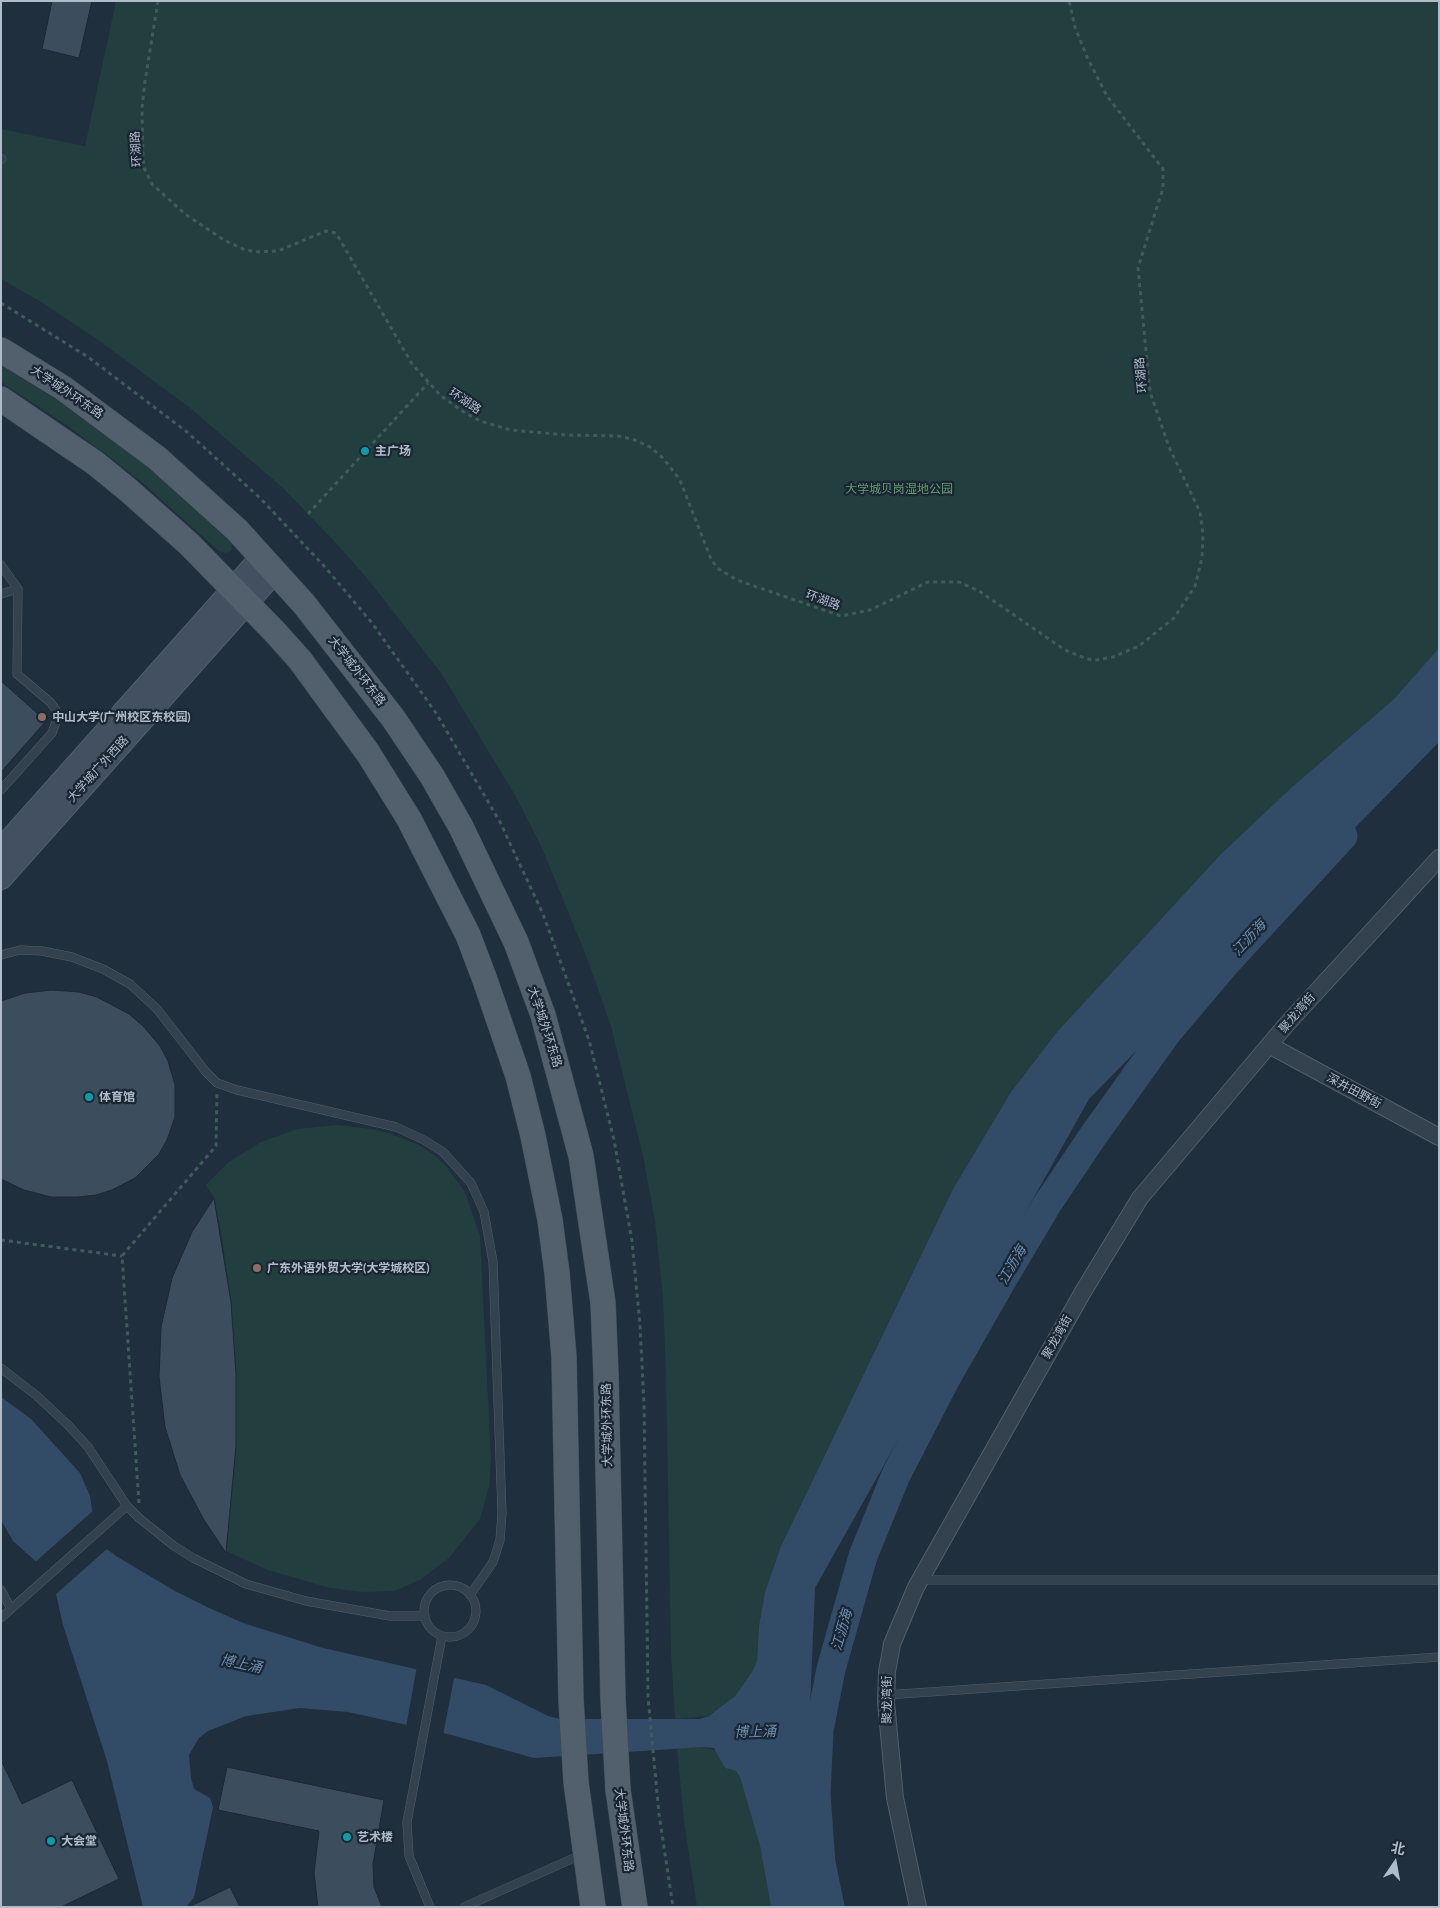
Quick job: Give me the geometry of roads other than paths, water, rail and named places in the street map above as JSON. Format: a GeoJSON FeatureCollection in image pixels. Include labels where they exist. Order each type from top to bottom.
{"type":"FeatureCollection","features":[{"type":"Feature","properties":{"kind":"main road","name":"大学城外环东路"},"geometry":{"type":"LineString","coordinates":[[1,350],[63,388],[157,458],[237,530],[304,604],[393,718],[461,827],[516,942],[543,1015],[581,1156],[602,1302],[606,1375],[613,1699],[618,1790],[632,1902]]}},
{"type":"Feature","properties":{"kind":"main road"},"geometry":{"type":"LineString","coordinates":[[1,399],[95,463],[128,489],[189,544],[300,660],[368,752],[409,819],[468,935],[503,1028],[518,1076],[549,1211],[562,1321],[571,1700],[576,1782],[593,1907]]}},
{"type":"Feature","properties":{"kind":"main road","name":"大学城广外西路"},"geometry":{"type":"LineString","coordinates":[[1,878],[268,564]]}},
{"type":"Feature","properties":{"kind":"main road","name":"大学城广外西路"},"geometry":{"type":"LineString","coordinates":[[1,850],[240,596]]}},
{"type":"Feature","properties":{"kind":"main road"},"geometry":{"type":"LineString","coordinates":[[586,1858],[611,1864],[626,1856]]}},
{"type":"Feature","properties":{"kind":"street","name":"聚龙湾街"},"geometry":{"type":"LineString","coordinates":[[918,1907],[895,1798],[886,1695],[892,1644],[920,1580],[1129,1214],[1178,1151],[1269,1045],[1380,919],[1439,858]]}},
{"type":"Feature","properties":{"kind":"street","name":"深井田野街"},"geometry":{"type":"LineString","coordinates":[[1269,1045],[1439,1137]]}},
{"type":"Feature","properties":{"kind":"lane"},"geometry":{"type":"LineString","coordinates":[[1,565],[18,589],[17,674],[50,702],[56,710],[57,719],[52,733],[1,790]]}},
{"type":"Feature","properties":{"kind":"lane"},"geometry":{"type":"LineString","coordinates":[[1,594],[18,589]]}},
{"type":"Feature","properties":{"kind":"lane"},"geometry":{"type":"LineString","coordinates":[[1,955],[20,950],[56,953],[90,963],[119,976],[157,1009],[206,1072],[217,1083],[237,1090],[396,1127],[424,1140],[443,1152],[471,1183],[484,1212],[493,1262],[502,1513],[500,1540],[493,1562],[470,1595]]}},
{"type":"Feature","properties":{"kind":"lane"},"geometry":{"type":"LineString","coordinates":[[1,1368],[44,1402],[69,1426],[88,1447],[127,1506],[139,1518],[187,1554],[246,1584],[315,1603],[390,1616],[425,1616]]}},
{"type":"Feature","properties":{"kind":"lane"},"geometry":{"type":"LineString","coordinates":[[1,1618],[127,1506]]}},
{"type":"Feature","properties":{"kind":"lane"},"geometry":{"type":"LineString","coordinates":[[920,1580],[1439,1580]]}},
{"type":"Feature","properties":{"kind":"lane"},"geometry":{"type":"LineString","coordinates":[[454,1586],[470,1595],[476,1612],[470,1628],[460,1635],[442,1636],[433,1630],[425,1616],[425,1604],[436,1590],[454,1586]]}},
{"type":"Feature","properties":{"kind":"lane"},"geometry":{"type":"LineString","coordinates":[[1,1590],[11,1609]]}},
{"type":"Feature","properties":{"kind":"lane"},"geometry":{"type":"LineString","coordinates":[[430,1907],[412,1867],[407,1834],[442,1636]]}},
{"type":"Feature","properties":{"kind":"lane"},"geometry":{"type":"LineString","coordinates":[[886,1695],[1439,1657]]}},
{"type":"Feature","properties":{"kind":"lane"},"geometry":{"type":"LineString","coordinates":[[464,1907],[586,1858]]}},
{"type":"Feature","properties":{"kind":"water","name":"博上涌"},"geometry":{"type":"Polygon","coordinates":[[[1439,648],[1439,742],[1089,1099],[815,1588],[805,1823],[826,1907],[771,1907],[760,1846],[740,1777],[736,1771],[725,1768],[714,1748],[703,1747],[534,1758],[448,1734],[348,1712],[300,1708],[246,1716],[208,1731],[199,1738],[189,1755],[191,1778],[194,1789],[210,1798],[213,1807],[194,1897],[186,1907],[143,1907],[107,1761],[63,1625],[54,1585],[41,1566],[13,1541],[1,1520],[1,1397],[31,1419],[80,1473],[90,1496],[95,1528],[103,1546],[116,1556],[173,1590],[207,1607],[243,1623],[323,1648],[486,1685],[548,1716],[560,1719],[700,1719],[709,1716],[735,1696],[752,1672],[757,1661],[759,1626],[765,1592],[781,1546],[953,1189],[1011,1092],[1057,1032],[1221,854],[1291,788],[1394,699],[1439,648]]]}},
{"type":"Feature","properties":{"kind":"waterway","name":"江沥海"},"geometry":{"type":"LineString","coordinates":[[830,1907],[821,1863],[816,1794],[819,1730],[831,1669],[863,1556],[896,1475],[945,1380],[1002,1280],[1046,1206],[1093,1136],[1166,1034],[1226,963],[1343,836]]}},
{"type":"Feature","properties":{"kind":"place","name":"主广场"},"geometry":{"type":"Point","coordinates":[365,451]}},
{"type":"Feature","properties":{"kind":"place","name":"中山大学(广州校区东校园)"},"geometry":{"type":"Point","coordinates":[42,717]}},
{"type":"Feature","properties":{"kind":"place","name":"体育馆"},"geometry":{"type":"Point","coordinates":[89,1097]}},
{"type":"Feature","properties":{"kind":"place","name":"广东外语外贸大学(大学城校区)"},"geometry":{"type":"Point","coordinates":[257,1268]}},
{"type":"Feature","properties":{"kind":"place","name":"艺术楼"},"geometry":{"type":"Point","coordinates":[347,1837]}},
{"type":"Feature","properties":{"kind":"place","name":"大会堂"},"geometry":{"type":"Point","coordinates":[51,1841]}},
{"type":"Feature","properties":{"kind":"park label","name":"大学城贝岗湿地公园"},"geometry":{"type":"Point","coordinates":[899,489]}}]}
